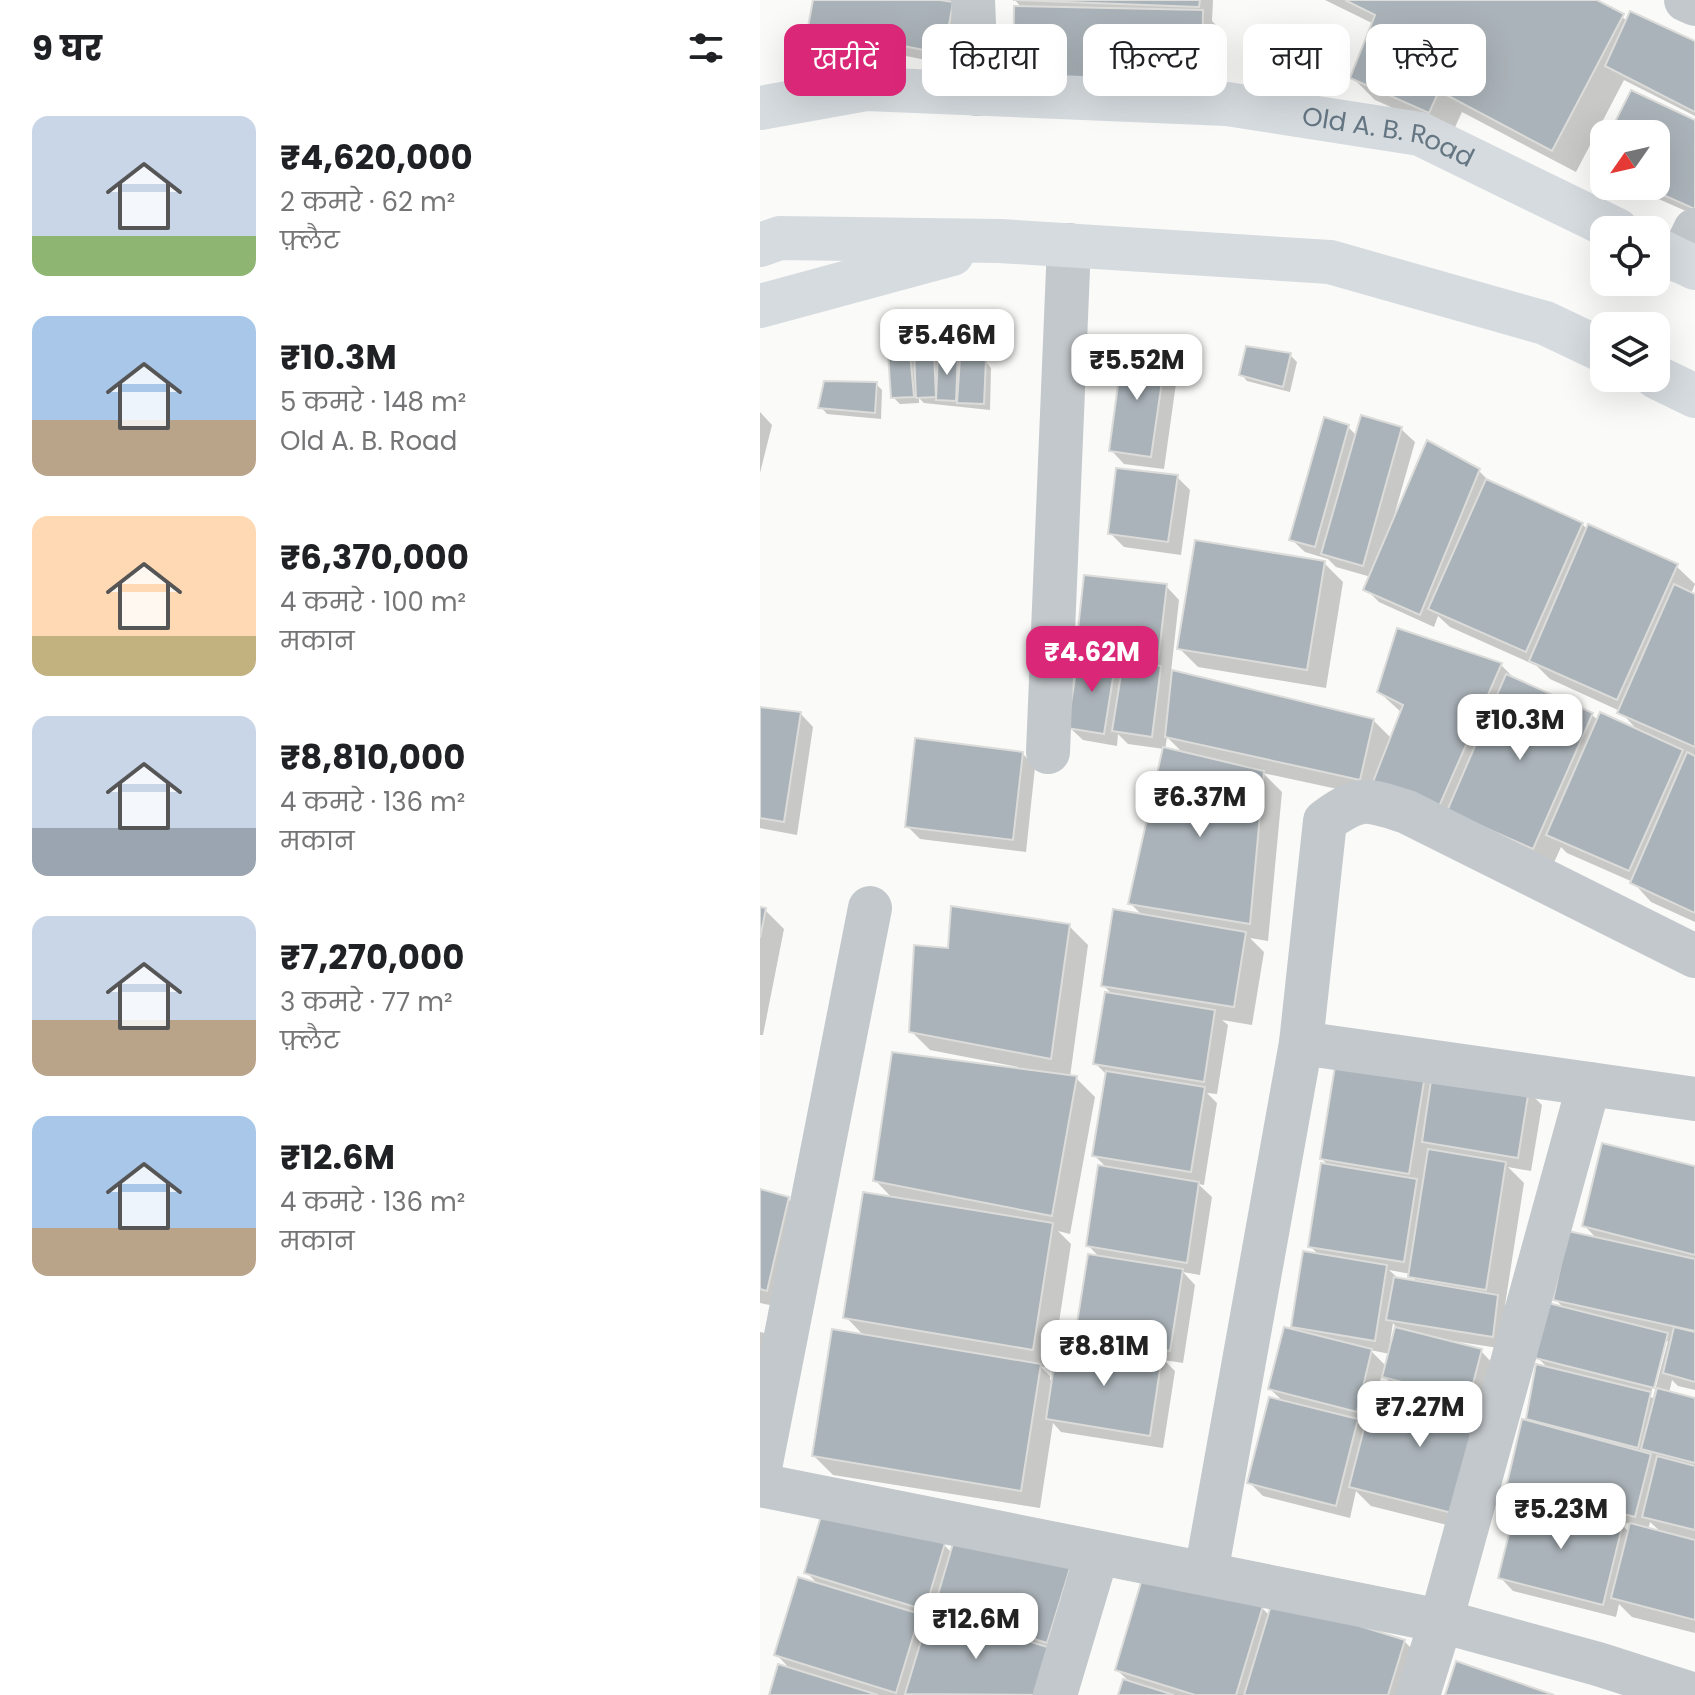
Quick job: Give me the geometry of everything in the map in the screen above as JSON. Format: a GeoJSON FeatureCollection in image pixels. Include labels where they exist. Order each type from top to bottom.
{"type":"FeatureCollection","features":[{"type":"Feature","properties":{"kind":"main road","name":"Old A. B. Road"},"geometry":{"type":"LineString","coordinates":[[760,108],[866,89],[922,92]]}},
{"type":"Feature","properties":{"kind":"main road","name":"Old A. B. Road"},"geometry":{"type":"LineString","coordinates":[[1027,96],[1227,104],[1420,134],[1590,217]]}},
{"type":"Feature","properties":{"kind":"main road"},"geometry":{"type":"LineString","coordinates":[[760,245],[780,238],[1000,241],[1330,262],[1545,323],[1590,344]]}},
{"type":"Feature","properties":{"kind":"main road"},"geometry":{"type":"LineString","coordinates":[[760,306],[1000,241]]}},
{"type":"Feature","properties":{"kind":"main road"},"geometry":{"type":"LineString","coordinates":[[1670,384],[1695,396]]}},
{"type":"Feature","properties":{"kind":"street"},"geometry":{"type":"LineString","coordinates":[[973,0],[974,24]]}},
{"type":"Feature","properties":{"kind":"street"},"geometry":{"type":"LineString","coordinates":[[1686,0],[1695,4]]}},
{"type":"Feature","properties":{"kind":"street"},"geometry":{"type":"LineString","coordinates":[[1048,752],[1069,245]]}},
{"type":"Feature","properties":{"kind":"street"},"geometry":{"type":"LineString","coordinates":[[1206,1573],[1301,1043],[1325,821],[1349,804],[1370,800],[1407,812],[1695,956]]}},
{"type":"Feature","properties":{"kind":"street"},"geometry":{"type":"LineString","coordinates":[[760,1468],[870,908]]}},
{"type":"Feature","properties":{"kind":"street"},"geometry":{"type":"LineString","coordinates":[[1301,1043],[1695,1099]]}},
{"type":"Feature","properties":{"kind":"street"},"geometry":{"type":"LineString","coordinates":[[1418,1695],[1589,1084]]}},
{"type":"Feature","properties":{"kind":"street"},"geometry":{"type":"LineString","coordinates":[[760,1485],[1441,1621],[1598,1664],[1695,1695]]}},
{"type":"Feature","properties":{"kind":"street"},"geometry":{"type":"LineString","coordinates":[[1055,1695],[1097,1554]]}},
{"type":"Feature","properties":{"kind":"building"},"geometry":{"type":"Polygon","coordinates":[[[813,0],[953,2],[949,24],[922,24],[922,50],[906,46],[906,24],[809,24],[813,0]]]}},
{"type":"Feature","properties":{"kind":"building"},"geometry":{"type":"Polygon","coordinates":[[[1013,0],[1200,0],[1199,7],[1013,0]]]}},
{"type":"Feature","properties":{"kind":"building"},"geometry":{"type":"Polygon","coordinates":[[[1345,0],[1597,0],[1624,14],[1552,151],[1448,96],[1486,96],[1486,24],[1371,24],[1375,15],[1345,0]]]}},
{"type":"Feature","properties":{"kind":"building"},"geometry":{"type":"Polygon","coordinates":[[[1014,6],[1203,10],[1203,24],[1083,24],[1083,77],[1067,77],[1067,24],[1014,24],[1014,6]]]}},
{"type":"Feature","properties":{"kind":"building"},"geometry":{"type":"Polygon","coordinates":[[[1630,11],[1695,41],[1695,112],[1605,66],[1630,11]]]}},
{"type":"Feature","properties":{"kind":"building"},"geometry":{"type":"Polygon","coordinates":[[[1366,38],[1366,85],[1350,78],[1366,38]]]}},
{"type":"Feature","properties":{"kind":"building"},"geometry":{"type":"Polygon","coordinates":[[[1631,90],[1695,120],[1695,209],[1670,198],[1670,120],[1616,120],[1631,90]]]}},
{"type":"Feature","properties":{"kind":"building"},"geometry":{"type":"Polygon","coordinates":[[[1391,96],[1437,96],[1429,113],[1391,96]]]}},
{"type":"Feature","properties":{"kind":"building"},"geometry":{"type":"Polygon","coordinates":[[[1246,346],[1291,353],[1283,387],[1239,375],[1246,346]]]}},
{"type":"Feature","properties":{"kind":"building"},"geometry":{"type":"Polygon","coordinates":[[[1123,348],[1166,354],[1151,457],[1109,451],[1123,348]]]}},
{"type":"Feature","properties":{"kind":"building"},"geometry":{"type":"Polygon","coordinates":[[[910,352],[914,397],[891,398],[888,353],[910,352]]]}},
{"type":"Feature","properties":{"kind":"building"},"geometry":{"type":"Polygon","coordinates":[[[914,352],[934,352],[936,397],[916,398],[914,352]]]}},
{"type":"Feature","properties":{"kind":"building"},"geometry":{"type":"Polygon","coordinates":[[[938,353],[958,354],[956,401],[936,400],[938,353]]]}},
{"type":"Feature","properties":{"kind":"building"},"geometry":{"type":"Polygon","coordinates":[[[960,358],[986,359],[984,404],[957,403],[960,358]]]}},
{"type":"Feature","properties":{"kind":"building"},"geometry":{"type":"Polygon","coordinates":[[[824,381],[877,382],[875,413],[818,408],[824,381]]]}},
{"type":"Feature","properties":{"kind":"building"},"geometry":{"type":"Polygon","coordinates":[[[1361,415],[1402,427],[1363,566],[1321,554],[1361,415]]]}},
{"type":"Feature","properties":{"kind":"building"},"geometry":{"type":"Polygon","coordinates":[[[1324,417],[1349,425],[1315,547],[1289,540],[1324,417]]]}},
{"type":"Feature","properties":{"kind":"building"},"geometry":{"type":"Polygon","coordinates":[[[1427,440],[1480,469],[1420,615],[1363,590],[1427,440]]]}},
{"type":"Feature","properties":{"kind":"building"},"geometry":{"type":"Polygon","coordinates":[[[1116,468],[1178,475],[1168,542],[1108,534],[1116,468]]]}},
{"type":"Feature","properties":{"kind":"building"},"geometry":{"type":"Polygon","coordinates":[[[1486,479],[1583,523],[1526,652],[1428,609],[1486,479]]]}},
{"type":"Feature","properties":{"kind":"building"},"geometry":{"type":"Polygon","coordinates":[[[1588,524],[1678,564],[1617,700],[1529,661],[1588,524]]]}},
{"type":"Feature","properties":{"kind":"building"},"geometry":{"type":"Polygon","coordinates":[[[1195,540],[1325,561],[1307,670],[1177,649],[1195,540]]]}},
{"type":"Feature","properties":{"kind":"building"},"geometry":{"type":"Polygon","coordinates":[[[1084,575],[1167,584],[1158,661],[1076,647],[1084,575]]]}},
{"type":"Feature","properties":{"kind":"building"},"geometry":{"type":"Polygon","coordinates":[[[1674,584],[1695,594],[1695,747],[1617,713],[1674,584]]]}},
{"type":"Feature","properties":{"kind":"building"},"geometry":{"type":"Polygon","coordinates":[[[1397,628],[1502,663],[1437,811],[1373,782],[1403,705],[1377,692],[1397,628]]]}},
{"type":"Feature","properties":{"kind":"building"},"geometry":{"type":"Polygon","coordinates":[[[1079,653],[1116,659],[1104,734],[1067,728],[1079,653]]]}},
{"type":"Feature","properties":{"kind":"building"},"geometry":{"type":"Polygon","coordinates":[[[1123,662],[1161,666],[1152,737],[1112,731],[1123,662]]]}},
{"type":"Feature","properties":{"kind":"building"},"geometry":{"type":"Polygon","coordinates":[[[1172,670],[1374,719],[1360,780],[1165,737],[1172,670]]]}},
{"type":"Feature","properties":{"kind":"building"},"geometry":{"type":"Polygon","coordinates":[[[1506,674],[1593,713],[1533,849],[1447,811],[1506,674]]]}},
{"type":"Feature","properties":{"kind":"building"},"geometry":{"type":"Polygon","coordinates":[[[760,707],[801,712],[784,822],[760,818],[760,707]]]}},
{"type":"Feature","properties":{"kind":"building"},"geometry":{"type":"Polygon","coordinates":[[[1600,712],[1683,750],[1629,871],[1546,835],[1600,712]]]}},
{"type":"Feature","properties":{"kind":"building"},"geometry":{"type":"Polygon","coordinates":[[[915,738],[1023,752],[1013,840],[905,827],[915,738]]]}},
{"type":"Feature","properties":{"kind":"building"},"geometry":{"type":"Polygon","coordinates":[[[1163,747],[1264,771],[1250,924],[1128,904],[1163,747]]]}},
{"type":"Feature","properties":{"kind":"building"},"geometry":{"type":"Polygon","coordinates":[[[1687,752],[1695,756],[1695,913],[1630,883],[1687,752]]]}},
{"type":"Feature","properties":{"kind":"building"},"geometry":{"type":"Polygon","coordinates":[[[951,906],[1070,924],[1051,1059],[909,1032],[914,945],[948,948],[951,906]]]}},
{"type":"Feature","properties":{"kind":"building"},"geometry":{"type":"Polygon","coordinates":[[[760,907],[766,908],[760,938],[760,907]]]}},
{"type":"Feature","properties":{"kind":"building"},"geometry":{"type":"Polygon","coordinates":[[[1113,909],[1246,932],[1234,1007],[1101,986],[1113,909]]]}},
{"type":"Feature","properties":{"kind":"building"},"geometry":{"type":"Polygon","coordinates":[[[1105,992],[1215,1010],[1204,1082],[1093,1064],[1105,992]]]}},
{"type":"Feature","properties":{"kind":"building"},"geometry":{"type":"Polygon","coordinates":[[[892,1052],[1077,1076],[1052,1216],[873,1181],[892,1052]]]}},
{"type":"Feature","properties":{"kind":"building"},"geometry":{"type":"Polygon","coordinates":[[[1337,1054],[1426,1069],[1409,1174],[1320,1159],[1337,1054]]]}},
{"type":"Feature","properties":{"kind":"building"},"geometry":{"type":"Polygon","coordinates":[[[1106,1071],[1205,1087],[1191,1172],[1092,1156],[1106,1071]]]}},
{"type":"Feature","properties":{"kind":"building"},"geometry":{"type":"Polygon","coordinates":[[[1432,1074],[1529,1089],[1518,1158],[1422,1142],[1432,1074]]]}},
{"type":"Feature","properties":{"kind":"building"},"geometry":{"type":"Polygon","coordinates":[[[1602,1143],[1695,1166],[1695,1255],[1582,1226],[1602,1143]]]}},
{"type":"Feature","properties":{"kind":"building"},"geometry":{"type":"Polygon","coordinates":[[[1428,1149],[1506,1162],[1486,1290],[1408,1277],[1428,1149]]]}},
{"type":"Feature","properties":{"kind":"building"},"geometry":{"type":"Polygon","coordinates":[[[1321,1163],[1417,1179],[1404,1262],[1308,1247],[1321,1163]]]}},
{"type":"Feature","properties":{"kind":"building"},"geometry":{"type":"Polygon","coordinates":[[[1098,1165],[1199,1182],[1187,1263],[1086,1246],[1098,1165]]]}},
{"type":"Feature","properties":{"kind":"building"},"geometry":{"type":"Polygon","coordinates":[[[760,1189],[789,1197],[767,1291],[760,1289],[760,1189]]]}},
{"type":"Feature","properties":{"kind":"building"},"geometry":{"type":"Polygon","coordinates":[[[863,1192],[1053,1223],[1033,1350],[843,1318],[863,1192]]]}},
{"type":"Feature","properties":{"kind":"building"},"geometry":{"type":"Polygon","coordinates":[[[1568,1231],[1695,1259],[1695,1331],[1553,1300],[1568,1231]]]}},
{"type":"Feature","properties":{"kind":"building"},"geometry":{"type":"Polygon","coordinates":[[[1303,1251],[1387,1265],[1375,1341],[1291,1327],[1303,1251]]]}},
{"type":"Feature","properties":{"kind":"building"},"geometry":{"type":"Polygon","coordinates":[[[1088,1254],[1183,1269],[1170,1351],[1075,1336],[1088,1254]]]}},
{"type":"Feature","properties":{"kind":"building"},"geometry":{"type":"Polygon","coordinates":[[[1394,1277],[1498,1295],[1493,1337],[1386,1320],[1394,1277]]]}},
{"type":"Feature","properties":{"kind":"building"},"geometry":{"type":"Polygon","coordinates":[[[1548,1303],[1668,1333],[1654,1388],[1535,1358],[1548,1303]]]}},
{"type":"Feature","properties":{"kind":"building"},"geometry":{"type":"Polygon","coordinates":[[[1284,1327],[1372,1349],[1357,1412],[1268,1389],[1284,1327]]]}},
{"type":"Feature","properties":{"kind":"building"},"geometry":{"type":"Polygon","coordinates":[[[1395,1327],[1482,1349],[1469,1399],[1382,1377],[1395,1327]]]}},
{"type":"Feature","properties":{"kind":"building"},"geometry":{"type":"Polygon","coordinates":[[[1674,1327],[1695,1332],[1695,1382],[1663,1373],[1674,1327]]]}},
{"type":"Feature","properties":{"kind":"building"},"geometry":{"type":"Polygon","coordinates":[[[832,1329],[1041,1364],[1021,1491],[812,1456],[832,1329]]]}},
{"type":"Feature","properties":{"kind":"building"},"geometry":{"type":"Polygon","coordinates":[[[1058,1339],[1162,1356],[1150,1436],[1046,1419],[1058,1339]]]}},
{"type":"Feature","properties":{"kind":"building"},"geometry":{"type":"Polygon","coordinates":[[[1536,1364],[1651,1392],[1638,1448],[1526,1419],[1536,1364]]]}},
{"type":"Feature","properties":{"kind":"building"},"geometry":{"type":"Polygon","coordinates":[[[1376,1382],[1490,1411],[1464,1516],[1349,1487],[1376,1382]]]}},
{"type":"Feature","properties":{"kind":"building"},"geometry":{"type":"Polygon","coordinates":[[[1657,1388],[1695,1398],[1695,1463],[1641,1449],[1657,1388]]]}},
{"type":"Feature","properties":{"kind":"building"},"geometry":{"type":"Polygon","coordinates":[[[1269,1397],[1358,1419],[1336,1506],[1247,1483],[1269,1397]]]}},
{"type":"Feature","properties":{"kind":"building"},"geometry":{"type":"Polygon","coordinates":[[[1522,1419],[1651,1454],[1635,1517],[1507,1484],[1522,1419]]]}},
{"type":"Feature","properties":{"kind":"building"},"geometry":{"type":"Polygon","coordinates":[[[1657,1456],[1695,1466],[1695,1530],[1642,1517],[1657,1456]]]}},
{"type":"Feature","properties":{"kind":"building"},"geometry":{"type":"Polygon","coordinates":[[[1518,1497],[1623,1523],[1603,1605],[1498,1578],[1518,1497]]]}},
{"type":"Feature","properties":{"kind":"building"},"geometry":{"type":"Polygon","coordinates":[[[824,1506],[945,1543],[925,1610],[804,1573],[824,1506]]]}},
{"type":"Feature","properties":{"kind":"building"},"geometry":{"type":"Polygon","coordinates":[[[1630,1523],[1695,1540],[1695,1620],[1611,1598],[1630,1523]]]}},
{"type":"Feature","properties":{"kind":"building"},"geometry":{"type":"Polygon","coordinates":[[[957,1530],[1071,1565],[1047,1643],[934,1608],[957,1530]]]}},
{"type":"Feature","properties":{"kind":"building"},"geometry":{"type":"Polygon","coordinates":[[[1145,1569],[1263,1606],[1236,1695],[1195,1695],[1115,1670],[1145,1569]]]}},
{"type":"Feature","properties":{"kind":"building"},"geometry":{"type":"Polygon","coordinates":[[[798,1577],[920,1614],[896,1693],[774,1655],[798,1577]]]}},
{"type":"Feature","properties":{"kind":"building"},"geometry":{"type":"Polygon","coordinates":[[[1273,1599],[1405,1640],[1388,1695],[1244,1695],[1273,1599]]]}},
{"type":"Feature","properties":{"kind":"building"},"geometry":{"type":"Polygon","coordinates":[[[930,1611],[1054,1649],[1041,1695],[905,1694],[930,1611]]]}},
{"type":"Feature","properties":{"kind":"building"},"geometry":{"type":"Polygon","coordinates":[[[1456,1661],[1554,1695],[1445,1695],[1456,1661]]]}},
{"type":"Feature","properties":{"kind":"building"},"geometry":{"type":"Polygon","coordinates":[[[778,1664],[878,1695],[769,1695],[778,1664]]]}},
{"type":"Feature","properties":{"kind":"building"},"geometry":{"type":"Polygon","coordinates":[[[1123,1679],[1174,1695],[1118,1695],[1123,1679]]]}}]}
